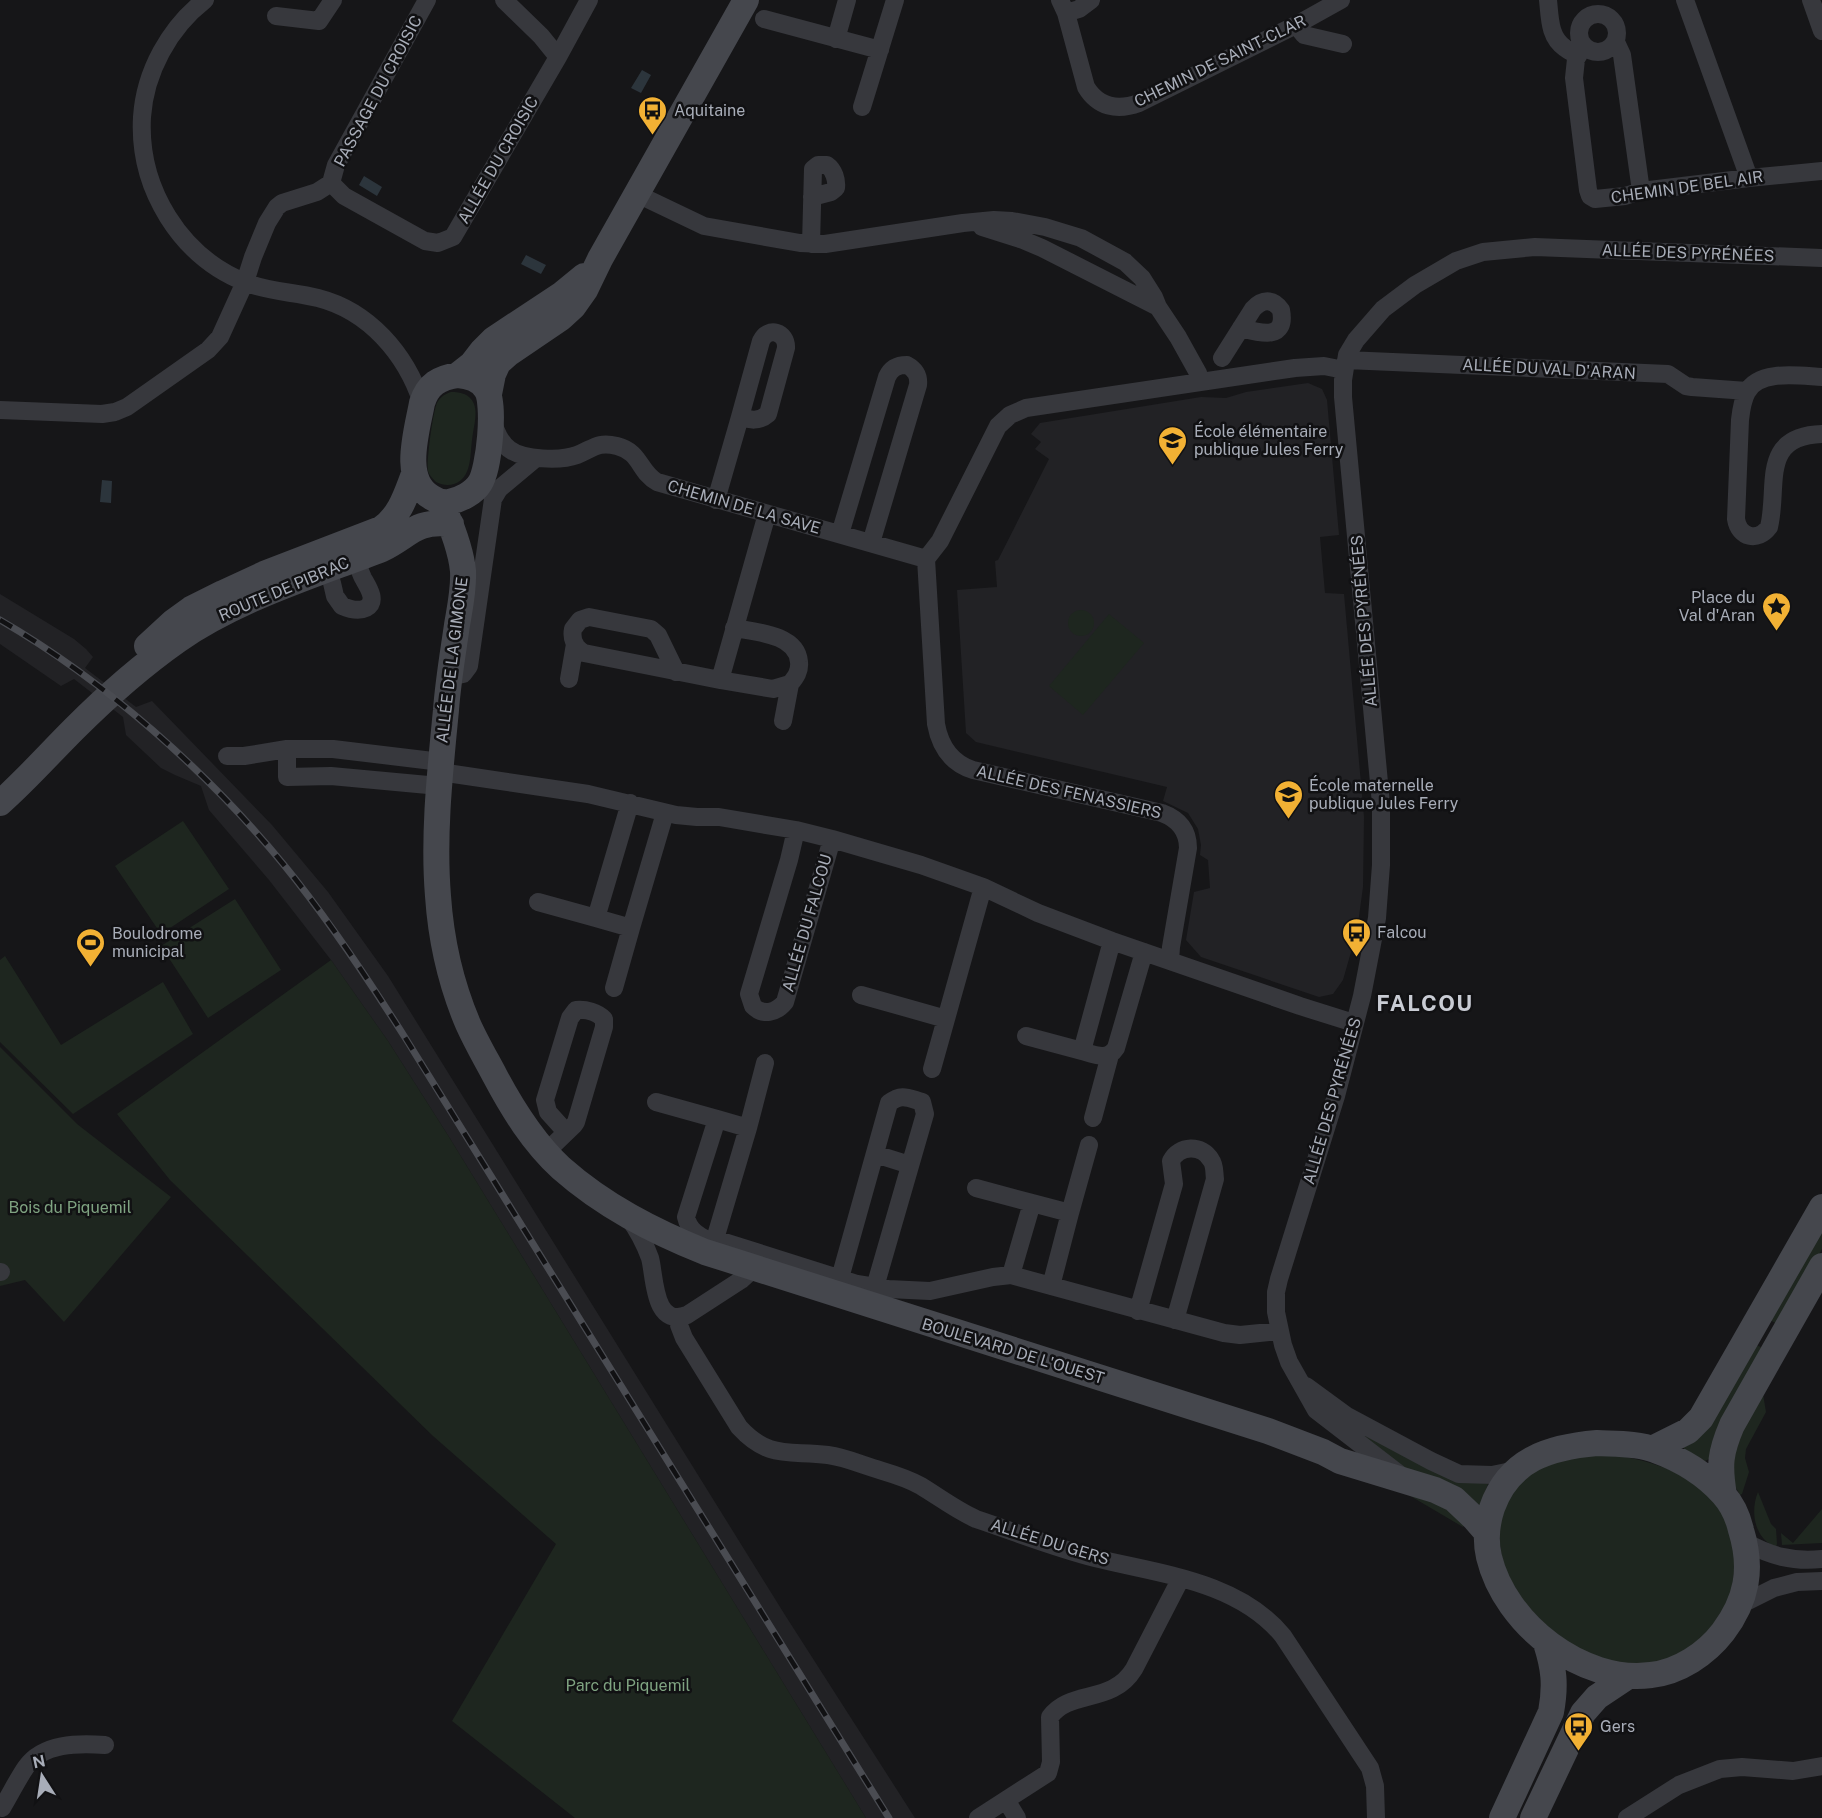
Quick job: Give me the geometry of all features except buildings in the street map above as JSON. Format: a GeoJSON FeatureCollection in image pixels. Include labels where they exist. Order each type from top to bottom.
{"type":"FeatureCollection","features":[{"type":"Feature","properties":{"kind":"street"},"geometry":{"type":"LineString","coordinates":[[205,0],[195,8],[168,40],[151,76],[143,107],[144,160],[158,202],[181,235],[209,262],[245,282],[270,290],[318,298],[340,306],[374,328],[403,361],[422,403]]}},
{"type":"Feature","properties":{"kind":"street"},"geometry":{"type":"LineString","coordinates":[[276,16],[320,21],[333,0]]}},
{"type":"Feature","properties":{"kind":"street","name":"PASSAGE DU CROISIC"},"geometry":{"type":"LineString","coordinates":[[331,183],[336,165],[427,0]]}},
{"type":"Feature","properties":{"kind":"street"},"geometry":{"type":"LineString","coordinates":[[504,0],[558,57]]}},
{"type":"Feature","properties":{"kind":"street","name":"ALLÉE DU CROISIC"},"geometry":{"type":"LineString","coordinates":[[331,183],[344,196],[425,241],[438,243],[449,239],[456,234],[589,0]]}},
{"type":"Feature","properties":{"kind":"street"},"geometry":{"type":"LineString","coordinates":[[422,403],[430,386],[472,364],[494,339],[562,294],[600,259],[746,0]]}},
{"type":"Feature","properties":{"kind":"street"},"geometry":{"type":"LineString","coordinates":[[836,39],[848,0]]}},
{"type":"Feature","properties":{"kind":"street"},"geometry":{"type":"LineString","coordinates":[[862,107],[895,0]]}},
{"type":"Feature","properties":{"kind":"street"},"geometry":{"type":"LineString","coordinates":[[1063,7],[1079,9],[1091,0]]}},
{"type":"Feature","properties":{"kind":"street","name":"CHEMIN DE SAINT-CLAR"},"geometry":{"type":"LineString","coordinates":[[1063,7],[1086,87],[1102,103],[1118,108],[1138,103],[1296,25],[1341,0]]}},
{"type":"Feature","properties":{"kind":"street"},"geometry":{"type":"LineString","coordinates":[[1548,0],[1551,28],[1556,40],[1573,53],[1581,50],[1604,52],[1616,42],[1618,34],[1610,0]]}},
{"type":"Feature","properties":{"kind":"street"},"geometry":{"type":"LineString","coordinates":[[1585,19],[1598,0]]}},
{"type":"Feature","properties":{"kind":"street"},"geometry":{"type":"LineString","coordinates":[[1685,0],[1749,178]]}},
{"type":"Feature","properties":{"kind":"street"},"geometry":{"type":"LineString","coordinates":[[1811,0],[1822,31]]}},
{"type":"Feature","properties":{"kind":"street"},"geometry":{"type":"LineString","coordinates":[[1585,19],[1599,14],[1613,20]]}},
{"type":"Feature","properties":{"kind":"street"},"geometry":{"type":"LineString","coordinates":[[764,19],[880,50]]}},
{"type":"Feature","properties":{"kind":"street","name":"CHEMIN DE BEL AIR"},"geometry":{"type":"LineString","coordinates":[[1585,19],[1579,32],[1581,50],[1574,67],[1574,78],[1590,196],[1601,200],[1641,191],[1822,171]]}},
{"type":"Feature","properties":{"kind":"street"},"geometry":{"type":"LineString","coordinates":[[1296,25],[1304,35],[1343,44]]}},
{"type":"Feature","properties":{"kind":"street"},"geometry":{"type":"LineString","coordinates":[[1616,42],[1622,55],[1641,191]]}},
{"type":"Feature","properties":{"kind":"street"},"geometry":{"type":"LineString","coordinates":[[0,410],[102,414],[127,407],[215,344],[245,282],[253,256],[275,210],[282,203],[317,192],[331,183]]}},
{"type":"Feature","properties":{"kind":"street"},"geometry":{"type":"LineString","coordinates":[[638,194],[704,226],[811,244],[994,220],[1045,227],[1081,238],[1136,271],[1149,287],[1158,308],[1191,360],[1200,381]]}},
{"type":"Feature","properties":{"kind":"street"},"geometry":{"type":"LineString","coordinates":[[811,244],[812,197]]}},
{"type":"Feature","properties":{"kind":"street"},"geometry":{"type":"LineString","coordinates":[[963,223],[1023,240],[1158,308]]}},
{"type":"Feature","properties":{"kind":"street","name":"ALLÉE DES PYRÉNÉES"},"geometry":{"type":"LineString","coordinates":[[1407,1481],[1316,1410],[1289,1362],[1279,1331],[1276,1302],[1279,1279],[1336,1096],[1362,996],[1376,929],[1382,833],[1381,804],[1343,397],[1347,355],[1372,321],[1401,294],[1456,261],[1484,252],[1535,247],[1822,258]]}},
{"type":"Feature","properties":{"kind":"street","name":"ROUTE DE PIBRAC"},"geometry":{"type":"LineString","coordinates":[[0,803],[102,703],[140,669],[179,640],[242,603],[393,544],[410,531],[426,524],[438,523],[442,508],[448,502],[471,493],[480,484],[484,472],[493,374],[498,363],[573,307],[585,290],[600,259]]}},
{"type":"Feature","properties":{"kind":"street"},"geometry":{"type":"LineString","coordinates":[[1222,358],[1241,328]]}},
{"type":"Feature","properties":{"kind":"street"},"geometry":{"type":"LineString","coordinates":[[1191,360],[1210,355],[1222,358],[1241,371],[1251,374]]}},
{"type":"Feature","properties":{"kind":"street"},"geometry":{"type":"LineString","coordinates":[[403,361],[424,375],[448,378],[468,376],[478,381],[485,386],[490,405]]}},
{"type":"Feature","properties":{"kind":"street"},"geometry":{"type":"LineString","coordinates":[[840,534],[887,377],[895,367],[907,365],[917,373],[918,386],[871,543]]}},
{"type":"Feature","properties":{"kind":"street"},"geometry":{"type":"LineString","coordinates":[[926,559],[940,541],[998,426],[1010,415],[1026,408],[1200,381],[1310,367],[1345,365]]}},
{"type":"Feature","properties":{"kind":"street","name":"ALLÉE DU VAL D'ARAN"},"geometry":{"type":"LineString","coordinates":[[1345,365],[1668,374],[1680,383],[1692,387],[1747,391]]}},
{"type":"Feature","properties":{"kind":"street"},"geometry":{"type":"LineString","coordinates":[[1822,377],[1784,375],[1772,377],[1762,380],[1747,391],[1740,420],[1736,519],[1737,526],[1746,535],[1760,536],[1769,527],[1773,472],[1781,452],[1796,439],[1822,434]]}},
{"type":"Feature","properties":{"kind":"street","name":"ROUTE DE PIBRAC"},"geometry":{"type":"LineString","coordinates":[[0,780],[173,622],[191,609],[264,574],[390,524],[404,502],[414,474],[412,462],[422,403]]}},
{"type":"Feature","properties":{"kind":"street","name":"CHEMIN DE LA SAVE"},"geometry":{"type":"LineString","coordinates":[[490,405],[498,435],[510,450],[536,459],[553,459],[577,455],[598,444],[618,446],[632,453],[640,461],[648,476],[657,482],[926,559]]}},
{"type":"Feature","properties":{"kind":"street"},"geometry":{"type":"LineString","coordinates":[[716,500],[740,417]]}},
{"type":"Feature","properties":{"kind":"street"},"geometry":{"type":"LineString","coordinates":[[449,677],[463,674],[469,666],[493,499],[499,489],[536,459]]}},
{"type":"Feature","properties":{"kind":"street"},"geometry":{"type":"LineString","coordinates":[[414,474],[419,486],[442,508]]}},
{"type":"Feature","properties":{"kind":"street","name":"ALLÉE DE LA GIMONE"},"geometry":{"type":"LineString","coordinates":[[440,773],[449,677],[463,575],[442,508]]}},
{"type":"Feature","properties":{"kind":"street"},"geometry":{"type":"LineString","coordinates":[[720,680],[767,514]]}},
{"type":"Feature","properties":{"kind":"street"},"geometry":{"type":"LineString","coordinates":[[332,583],[335,596],[342,606],[357,610],[368,607],[371,603],[371,593],[356,559]]}},
{"type":"Feature","properties":{"kind":"street","name":"ALLÉE DES FENASSIERS"},"geometry":{"type":"LineString","coordinates":[[926,559],[936,724],[946,751],[957,762],[973,770],[1162,813],[1178,821],[1188,838],[1188,848],[1170,961]]}},
{"type":"Feature","properties":{"kind":"street"},"geometry":{"type":"LineString","coordinates":[[676,672],[658,635],[647,627],[592,617],[578,622],[573,629],[572,638],[579,650],[584,653],[676,672],[773,688],[790,684]]}},
{"type":"Feature","properties":{"kind":"street"},"geometry":{"type":"LineString","coordinates":[[734,627],[779,639],[792,647],[798,658],[799,667],[790,684],[783,721]]}},
{"type":"Feature","properties":{"kind":"street"},"geometry":{"type":"LineString","coordinates":[[568,679],[575,644]]}},
{"type":"Feature","properties":{"kind":"street"},"geometry":{"type":"LineString","coordinates":[[286,749],[287,777],[440,773]]}},
{"type":"Feature","properties":{"kind":"street"},"geometry":{"type":"LineString","coordinates":[[227,756],[244,756],[286,749],[344,750],[440,773]]}},
{"type":"Feature","properties":{"kind":"street","name":"ALLÉE DU FALCOU"},"geometry":{"type":"LineString","coordinates":[[440,773],[588,794],[665,813],[689,817],[719,817],[796,830],[832,839],[921,865],[983,887],[1038,913],[1112,941],[1354,1023]]}},
{"type":"Feature","properties":{"kind":"street","name":"BOULEVARD DE L'OUEST"},"geometry":{"type":"LineString","coordinates":[[440,773],[437,846],[438,896],[444,943],[468,1024],[510,1104],[546,1152],[560,1167],[585,1187],[627,1216],[667,1237],[710,1244]]}},
{"type":"Feature","properties":{"kind":"street"},"geometry":{"type":"LineString","coordinates":[[596,918],[630,803]]}},
{"type":"Feature","properties":{"kind":"street"},"geometry":{"type":"LineString","coordinates":[[614,987],[665,813]]}},
{"type":"Feature","properties":{"kind":"street","name":"ALLÉE DU FALCOU"},"geometry":{"type":"LineString","coordinates":[[796,830],[749,994],[753,1006],[761,1012],[778,1010],[785,1002],[832,839]]}},
{"type":"Feature","properties":{"kind":"street"},"geometry":{"type":"LineString","coordinates":[[932,1069],[983,887]]}},
{"type":"Feature","properties":{"kind":"street"},"geometry":{"type":"LineString","coordinates":[[538,902],[631,928]]}},
{"type":"Feature","properties":{"kind":"street"},"geometry":{"type":"LineString","coordinates":[[1082,1051],[1112,941]]}},
{"type":"Feature","properties":{"kind":"street"},"geometry":{"type":"LineString","coordinates":[[1093,1118],[1110,1055],[1116,1048],[1144,952]]}},
{"type":"Feature","properties":{"kind":"street"},"geometry":{"type":"LineString","coordinates":[[861,995],[946,1019]]}},
{"type":"Feature","properties":{"kind":"street"},"geometry":{"type":"LineString","coordinates":[[546,1152],[574,1125],[605,1022],[602,1016],[586,1010],[576,1010],[570,1018],[545,1100],[548,1112],[566,1132]]}},
{"type":"Feature","properties":{"kind":"street"},"geometry":{"type":"LineString","coordinates":[[1026,1036],[1101,1056],[1110,1055]]}},
{"type":"Feature","properties":{"kind":"street"},"geometry":{"type":"LineString","coordinates":[[765,1062],[748,1128],[710,1244],[857,1287],[930,1291],[1011,1275],[1138,1311],[1232,1334],[1279,1331]]}},
{"type":"Feature","properties":{"kind":"street"},"geometry":{"type":"LineString","coordinates":[[905,1097],[922,1102],[925,1114],[910,1165],[857,1287],[875,1154],[889,1103],[897,1098],[905,1097]]}},
{"type":"Feature","properties":{"kind":"street"},"geometry":{"type":"LineString","coordinates":[[656,1102],[748,1128]]}},
{"type":"Feature","properties":{"kind":"street","name":"BOULEVARD DE L'OUEST"},"geometry":{"type":"LineString","coordinates":[[717,1119],[686,1217],[692,1230],[702,1238],[753,1269],[857,1287],[1268,1431],[1340,1461],[1435,1490],[1454,1499],[1487,1533]]}},
{"type":"Feature","properties":{"kind":"street"},"geometry":{"type":"LineString","coordinates":[[1051,1286],[1089,1145]]}},
{"type":"Feature","properties":{"kind":"street"},"geometry":{"type":"LineString","coordinates":[[1138,1311],[1174,1184],[1171,1161],[1181,1151],[1199,1149],[1211,1159],[1215,1179],[1175,1320]]}},
{"type":"Feature","properties":{"kind":"street"},"geometry":{"type":"LineString","coordinates":[[875,1154],[910,1165]]}},
{"type":"Feature","properties":{"kind":"street"},"geometry":{"type":"LineString","coordinates":[[975,1188],[1070,1213]]}},
{"type":"Feature","properties":{"kind":"street"},"geometry":{"type":"LineString","coordinates":[[1011,1275],[1032,1203]]}},
{"type":"Feature","properties":{"kind":"street"},"geometry":{"type":"LineString","coordinates":[[1652,1449],[1688,1431],[1701,1418],[1822,1207]]}},
{"type":"Feature","properties":{"kind":"street","name":"ALLÉE DU GERS"},"geometry":{"type":"LineString","coordinates":[[627,1216],[649,1255],[655,1288],[662,1308],[668,1314],[678,1317],[684,1338],[739,1427],[748,1437],[762,1446],[784,1454],[841,1457],[919,1485],[959,1511],[976,1519],[1094,1558],[1181,1578],[1247,1605],[1269,1621],[1283,1636],[1351,1743],[1370,1768],[1375,1786],[1376,1818]]}},
{"type":"Feature","properties":{"kind":"street"},"geometry":{"type":"LineString","coordinates":[[1724,1495],[1720,1471],[1722,1447],[1732,1425],[1822,1266]]}},
{"type":"Feature","properties":{"kind":"street"},"geometry":{"type":"LineString","coordinates":[[678,1317],[687,1315],[741,1280],[753,1269]]}},
{"type":"Feature","properties":{"kind":"street","name":"ALLÉE DES PYRÉNÉES"},"geometry":{"type":"LineString","coordinates":[[1302,1383],[1347,1416],[1459,1474],[1491,1474],[1516,1470]]}},
{"type":"Feature","properties":{"kind":"street"},"geometry":{"type":"LineString","coordinates":[[1620,1444],[1652,1449],[1686,1465],[1706,1478],[1724,1495],[1738,1520],[1745,1542],[1748,1563],[1746,1582],[1740,1605],[1715,1642],[1700,1655],[1677,1669],[1653,1675],[1628,1677],[1600,1672],[1546,1643],[1521,1617],[1496,1578],[1489,1557],[1487,1533],[1489,1516],[1501,1488],[1516,1470],[1534,1458],[1554,1449],[1574,1445],[1620,1444]]}},
{"type":"Feature","properties":{"kind":"street"},"geometry":{"type":"LineString","coordinates":[[1745,1542],[1777,1557],[1805,1561],[1822,1559]]}},
{"type":"Feature","properties":{"kind":"street"},"geometry":{"type":"LineString","coordinates":[[978,1818],[1049,1771],[1051,1762],[1050,1719],[1057,1709],[1107,1692],[1118,1687],[1127,1679],[1181,1578]]}},
{"type":"Feature","properties":{"kind":"street"},"geometry":{"type":"LineString","coordinates":[[1740,1605],[1774,1588],[1797,1582],[1822,1581]]}},
{"type":"Feature","properties":{"kind":"street"},"geometry":{"type":"LineString","coordinates":[[1502,1818],[1551,1712],[1555,1678],[1546,1643]]}},
{"type":"Feature","properties":{"kind":"street"},"geometry":{"type":"LineString","coordinates":[[1533,1818],[1583,1713],[1597,1697],[1628,1677]]}},
{"type":"Feature","properties":{"kind":"street"},"geometry":{"type":"LineString","coordinates":[[1,1809],[27,1766],[42,1752],[71,1744],[105,1745]]}},
{"type":"Feature","properties":{"kind":"street"},"geometry":{"type":"LineString","coordinates":[[1627,1818],[1679,1785],[1720,1769],[1750,1767],[1793,1771],[1822,1766]]}},
{"type":"Feature","properties":{"kind":"street"},"geometry":{"type":"LineString","coordinates":[[1006,1800],[1017,1818]]}},
{"type":"Feature","properties":{"kind":"shaded area"},"geometry":{"type":"Polygon","coordinates":[[[642,70],[651,75],[641,93],[631,88],[642,70]]]}},
{"type":"Feature","properties":{"kind":"shaded area"},"geometry":{"type":"Polygon","coordinates":[[[364,176],[382,187],[377,196],[359,185],[364,176]]]}},
{"type":"Feature","properties":{"kind":"shaded area"},"geometry":{"type":"Polygon","coordinates":[[[526,255],[546,265],[541,274],[521,264],[526,255]]]}},
{"type":"Feature","properties":{"kind":"shaded area"},"geometry":{"type":"Polygon","coordinates":[[[1308,383],[1322,389],[1327,400],[1339,535],[1320,537],[1325,593],[1344,594],[1364,817],[1363,887],[1357,931],[1343,980],[1333,994],[1319,997],[1201,957],[1186,940],[1194,892],[1210,888],[1208,860],[1200,855],[1198,829],[1188,813],[1163,801],[1167,787],[976,742],[966,733],[957,590],[997,587],[995,561],[998,560],[1049,459],[1035,449],[1041,442],[1031,434],[1040,423],[1201,397],[1226,398],[1246,392],[1308,383]]]}},
{"type":"Feature","properties":{"kind":"shaded area"},"geometry":{"type":"Polygon","coordinates":[[[102,480],[112,481],[111,503],[100,502],[102,480]]]}},
{"type":"Feature","properties":{"kind":"shaded area"},"geometry":{"type":"Polygon","coordinates":[[[0,594],[74,639],[93,657],[85,668],[136,707],[152,701],[272,825],[328,892],[388,976],[785,1615],[915,1818],[866,1818],[388,1041],[331,960],[269,880],[209,810],[201,786],[161,768],[126,735],[123,717],[74,679],[61,686],[0,644],[0,594]]]}},
{"type":"Feature","properties":{"kind":"green space"},"geometry":{"type":"Polygon","coordinates":[[[451,392],[462,393],[470,398],[474,404],[475,417],[467,471],[460,481],[447,485],[436,482],[429,474],[428,466],[435,408],[441,397],[451,392]]]}},
{"type":"Feature","properties":{"kind":"green space"},"geometry":{"type":"Polygon","coordinates":[[[1081,610],[1090,614],[1094,623],[1090,632],[1081,636],[1072,632],[1068,623],[1072,614],[1081,610]]]}},
{"type":"Feature","properties":{"kind":"green space"},"geometry":{"type":"Polygon","coordinates":[[[1109,614],[1144,643],[1083,715],[1049,686],[1109,614]]]}},
{"type":"Feature","properties":{"kind":"green space"},"geometry":{"type":"Polygon","coordinates":[[[183,821],[229,889],[161,934],[115,866],[183,821]]]}},
{"type":"Feature","properties":{"kind":"green space"},"geometry":{"type":"Polygon","coordinates":[[[235,899],[281,970],[208,1018],[161,946],[235,899]]]}},
{"type":"Feature","properties":{"kind":"green space"},"geometry":{"type":"Polygon","coordinates":[[[5,956],[61,1045],[163,982],[193,1034],[73,1114],[0,1042],[0,960],[5,956]]]}},
{"type":"Feature","properties":{"kind":"green space","name":"Parc du Piquemil"},"geometry":{"type":"Polygon","coordinates":[[[331,960],[388,1041],[449,1137],[866,1818],[575,1818],[452,1721],[556,1544],[433,1436],[170,1180],[117,1114],[331,960]]]}},
{"type":"Feature","properties":{"kind":"green space","name":"Bois du Piquemil"},"geometry":{"type":"Polygon","coordinates":[[[0,1047],[77,1124],[171,1197],[64,1322],[25,1280],[0,1286],[0,1047]]]}},
{"type":"Feature","properties":{"kind":"green space"},"geometry":{"type":"Polygon","coordinates":[[[1822,1225],[1822,1249],[1779,1325],[1768,1319],[1822,1225]]]}},
{"type":"Feature","properties":{"kind":"green space"},"geometry":{"type":"Polygon","coordinates":[[[1754,1344],[1765,1349],[1714,1442],[1709,1459],[1705,1461],[1684,1447],[1754,1344]]]}},
{"type":"Feature","properties":{"kind":"green space"},"geometry":{"type":"Polygon","coordinates":[[[1763,1394],[1766,1412],[1746,1449],[1745,1458],[1749,1472],[1740,1495],[1734,1484],[1732,1450],[1763,1394]]]}},
{"type":"Feature","properties":{"kind":"green space"},"geometry":{"type":"Polygon","coordinates":[[[1352,1428],[1468,1481],[1488,1484],[1478,1510],[1404,1469],[1352,1428]]]}},
{"type":"Feature","properties":{"kind":"green space"},"geometry":{"type":"Polygon","coordinates":[[[1586,1455],[1610,1455],[1637,1459],[1674,1472],[1705,1492],[1718,1506],[1727,1523],[1734,1542],[1732,1589],[1723,1610],[1710,1629],[1682,1653],[1658,1661],[1633,1664],[1593,1657],[1556,1633],[1540,1619],[1514,1586],[1505,1567],[1500,1547],[1500,1527],[1511,1495],[1522,1479],[1536,1469],[1561,1460],[1586,1455]]]}},
{"type":"Feature","properties":{"kind":"green space"},"geometry":{"type":"Polygon","coordinates":[[[1758,1492],[1771,1524],[1776,1529],[1776,1547],[1763,1538],[1756,1524],[1754,1507],[1758,1492]]]}},
{"type":"Feature","properties":{"kind":"green space"},"geometry":{"type":"Polygon","coordinates":[[[1407,1494],[1442,1506],[1465,1524],[1463,1527],[1407,1494]]]}},
{"type":"Feature","properties":{"kind":"green space"},"geometry":{"type":"Polygon","coordinates":[[[1822,1509],[1822,1543],[1782,1545],[1781,1533],[1793,1543],[1822,1509]]]}},
{"type":"Feature","properties":{"kind":"railway"},"geometry":{"type":"LineString","coordinates":[[0,620],[39,644],[116,699],[188,762],[254,830],[317,907],[363,972],[406,1039],[889,1818]]}},
{"type":"Feature","properties":{"kind":"place","name":"Aquitaine"},"geometry":{"type":"Point","coordinates":[653,136]}},
{"type":"Feature","properties":{"kind":"place","name":"École élémentaire publique Jules Ferry"},"geometry":{"type":"Point","coordinates":[1173,466]}},
{"type":"Feature","properties":{"kind":"place","name":"Place du Val d'Aran"},"geometry":{"type":"Point","coordinates":[1776,632]}},
{"type":"Feature","properties":{"kind":"place","name":"École maternelle publique Jules Ferry"},"geometry":{"type":"Point","coordinates":[1288,820]}},
{"type":"Feature","properties":{"kind":"place","name":"Falcou"},"geometry":{"type":"Point","coordinates":[1356,958]}},
{"type":"Feature","properties":{"kind":"place","name":"Boulodrome municipal"},"geometry":{"type":"Point","coordinates":[91,968]}},
{"type":"Feature","properties":{"kind":"place","name":"Gers"},"geometry":{"type":"Point","coordinates":[1579,1752]}},
{"type":"Feature","properties":{"kind":"district","name":"FALCOU"},"geometry":{"type":"Point","coordinates":[1425,1003]}}]}
